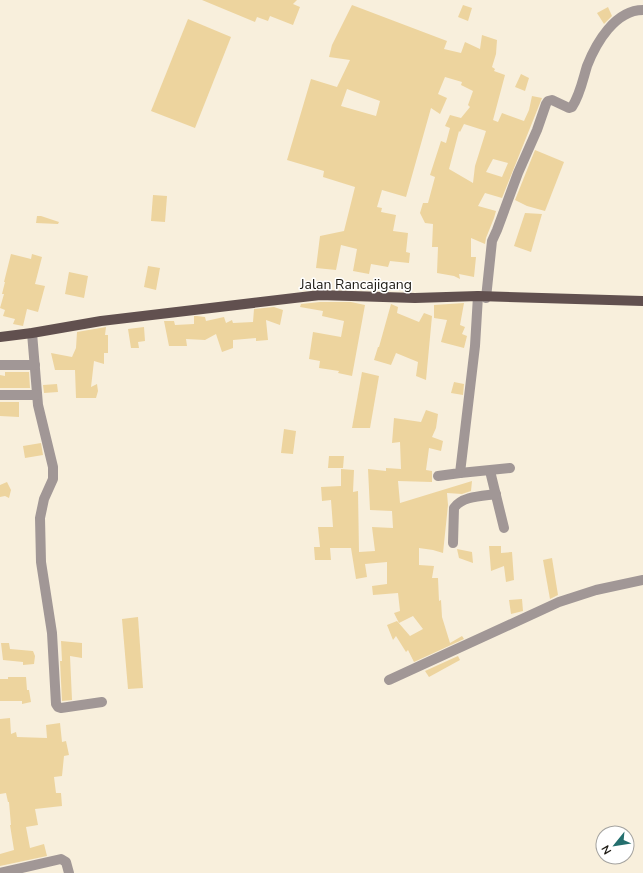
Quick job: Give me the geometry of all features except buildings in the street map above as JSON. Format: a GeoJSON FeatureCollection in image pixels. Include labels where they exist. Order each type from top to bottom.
{"type":"FeatureCollection","features":[{"type":"Feature","properties":{"kind":"main road","name":"Jalan Rancajigang"},"geometry":{"type":"LineString","coordinates":[[0,336],[32,333],[101,321],[320,295],[415,298],[482,297],[643,300]]}},
{"type":"Feature","properties":{"kind":"street"},"geometry":{"type":"LineString","coordinates":[[460,473],[482,297],[492,241],[518,173],[548,101],[552,100],[569,108],[572,106],[588,64],[611,26],[622,16],[638,10],[643,10]]}},
{"type":"Feature","properties":{"kind":"street"},"geometry":{"type":"LineString","coordinates":[[32,333],[38,405],[53,467],[53,479],[44,499],[40,518],[41,562],[52,633],[56,704],[61,708],[102,702]]}},
{"type":"Feature","properties":{"kind":"street"},"geometry":{"type":"LineString","coordinates":[[0,365],[35,365]]}},
{"type":"Feature","properties":{"kind":"street"},"geometry":{"type":"LineString","coordinates":[[0,394],[37,395]]}},
{"type":"Feature","properties":{"kind":"street"},"geometry":{"type":"LineString","coordinates":[[438,476],[510,468]]}},
{"type":"Feature","properties":{"kind":"street"},"geometry":{"type":"LineString","coordinates":[[490,470],[504,528]]}},
{"type":"Feature","properties":{"kind":"street"},"geometry":{"type":"LineString","coordinates":[[453,543],[454,508],[456,505],[471,498],[496,494]]}},
{"type":"Feature","properties":{"kind":"street"},"geometry":{"type":"LineString","coordinates":[[389,680],[559,602],[596,590],[643,580]]}},
{"type":"Feature","properties":{"kind":"street"},"geometry":{"type":"LineString","coordinates":[[0,873],[61,859],[66,862],[70,873]]}}]}
